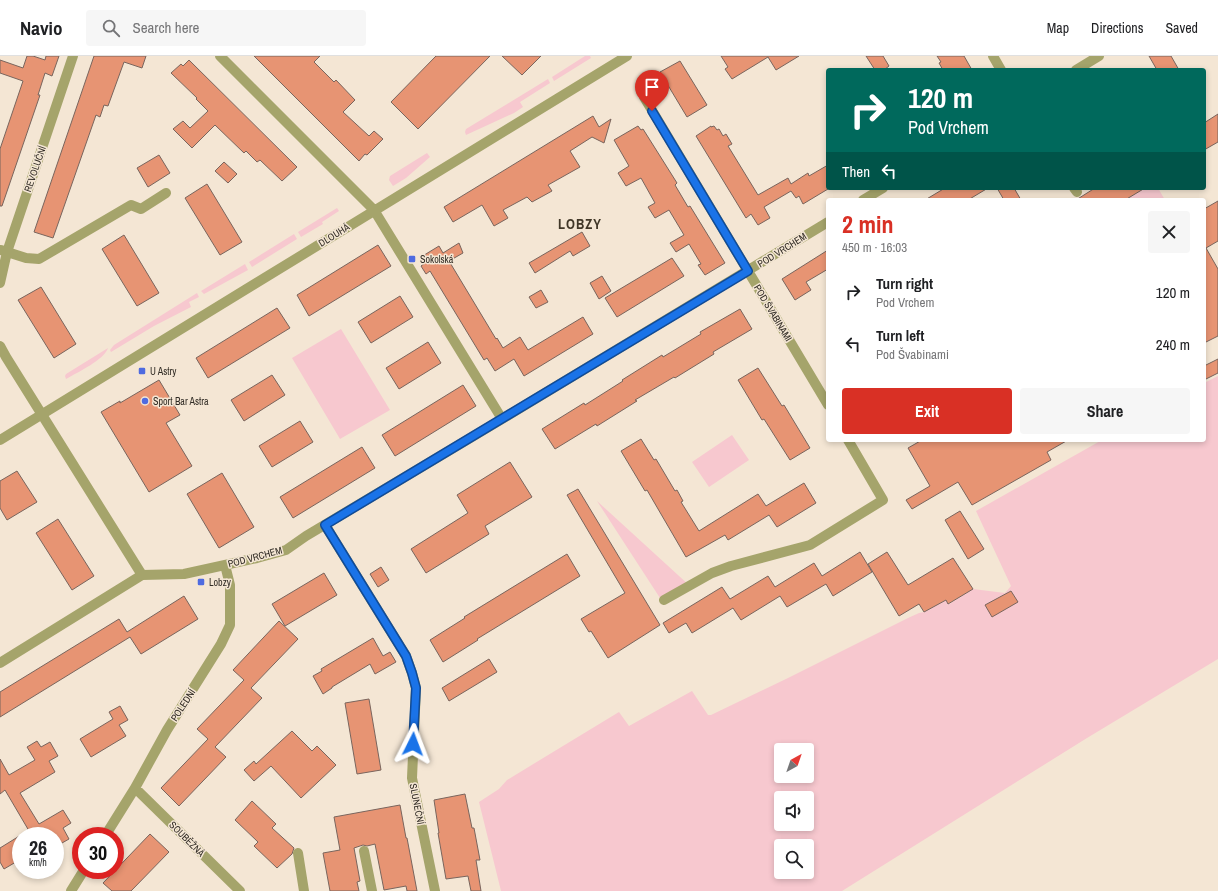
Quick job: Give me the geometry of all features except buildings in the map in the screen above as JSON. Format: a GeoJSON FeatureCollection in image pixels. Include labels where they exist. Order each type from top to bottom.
{"type":"FeatureCollection","features":[{"type":"Feature","properties":{"kind":"street","name":"REVOLUČNÍ"},"geometry":{"type":"LineString","coordinates":[[0,283],[3,251],[73,56]]}},
{"type":"Feature","properties":{"kind":"street"},"geometry":{"type":"LineString","coordinates":[[220,56],[374,210],[502,419]]}},
{"type":"Feature","properties":{"kind":"street","name":"DLOUHÁ"},"geometry":{"type":"LineString","coordinates":[[41,414],[627,56]]}},
{"type":"Feature","properties":{"kind":"street"},"geometry":{"type":"LineString","coordinates":[[993,56],[1001,68]]}},
{"type":"Feature","properties":{"kind":"street"},"geometry":{"type":"LineString","coordinates":[[1079,68],[1099,56]]}},
{"type":"Feature","properties":{"kind":"street","name":"POD ŠVABINAMI"},"geometry":{"type":"LineString","coordinates":[[644,97],[826,402]]}},
{"type":"Feature","properties":{"kind":"street"},"geometry":{"type":"LineString","coordinates":[[866,198],[880,190]]}},
{"type":"Feature","properties":{"kind":"street"},"geometry":{"type":"LineString","coordinates":[[3,251],[26,258],[40,259],[131,205],[141,209],[166,193]]}},
{"type":"Feature","properties":{"kind":"street","name":"POD VRCHEM"},"geometry":{"type":"LineString","coordinates":[[0,663],[142,576],[184,574],[225,566],[286,550],[306,536],[826,223]]}},
{"type":"Feature","properties":{"kind":"street"},"geometry":{"type":"LineString","coordinates":[[0,346],[142,576]]}},
{"type":"Feature","properties":{"kind":"street"},"geometry":{"type":"LineString","coordinates":[[0,440],[41,414]]}},
{"type":"Feature","properties":{"kind":"street"},"geometry":{"type":"LineString","coordinates":[[664,600],[712,573],[731,566],[810,545],[883,500],[849,442]]}},
{"type":"Feature","properties":{"kind":"street","name":"SLUNEČNÍ"},"geometry":{"type":"LineString","coordinates":[[325,525],[406,656],[412,673],[416,688],[412,778],[435,891]]}},
{"type":"Feature","properties":{"kind":"street","name":"POLEDNÍ"},"geometry":{"type":"LineString","coordinates":[[111,827],[135,788],[167,730],[221,644],[230,625],[230,586],[225,566]]}},
{"type":"Feature","properties":{"kind":"street","name":"SOUBĚŽNÁ"},"geometry":{"type":"LineString","coordinates":[[135,788],[240,891]]}},
{"type":"Feature","properties":{"kind":"street"},"geometry":{"type":"LineString","coordinates":[[364,851],[372,891]]}},
{"type":"Feature","properties":{"kind":"street"},"geometry":{"type":"LineString","coordinates":[[298,853],[304,891]]}},
{"type":"Feature","properties":{"kind":"street"},"geometry":{"type":"LineString","coordinates":[[71,891],[78,879]]}},
{"type":"Feature","properties":{"kind":"shaded area"},"geometry":{"type":"Polygon","coordinates":[[[585,56],[590,56],[591,58],[554,81],[552,77],[585,56]]]}},
{"type":"Feature","properties":{"kind":"shaded area"},"geometry":{"type":"Polygon","coordinates":[[[548,79],[550,83],[520,102],[523,107],[514,113],[466,135],[466,129],[548,79]]]}},
{"type":"Feature","properties":{"kind":"shaded area"},"geometry":{"type":"Polygon","coordinates":[[[427,153],[430,157],[406,178],[393,186],[389,180],[390,176],[427,153]]]}},
{"type":"Feature","properties":{"kind":"shaded area"},"geometry":{"type":"Polygon","coordinates":[[[1142,190],[1159,190],[1164,198],[1128,198],[1142,190]]]}},
{"type":"Feature","properties":{"kind":"shaded area"},"geometry":{"type":"Polygon","coordinates":[[[337,208],[339,211],[322,222],[323,224],[301,237],[298,232],[337,208]]]}},
{"type":"Feature","properties":{"kind":"shaded area"},"geometry":{"type":"Polygon","coordinates":[[[294,234],[297,239],[252,267],[249,262],[294,234]]]}},
{"type":"Feature","properties":{"kind":"shaded area"},"geometry":{"type":"Polygon","coordinates":[[[245,264],[248,270],[204,294],[201,291],[245,264]]]}},
{"type":"Feature","properties":{"kind":"shaded area"},"geometry":{"type":"Polygon","coordinates":[[[197,293],[199,297],[189,302],[191,307],[154,326],[111,352],[110,350],[114,345],[197,293]]]}},
{"type":"Feature","properties":{"kind":"shaded area"},"geometry":{"type":"Polygon","coordinates":[[[341,329],[390,410],[340,439],[292,358],[341,329]]]}},
{"type":"Feature","properties":{"kind":"shaded area"},"geometry":{"type":"Polygon","coordinates":[[[108,348],[106,352],[96,361],[66,379],[66,374],[108,348]]]}},
{"type":"Feature","properties":{"kind":"shaded area"},"geometry":{"type":"Polygon","coordinates":[[[1218,376],[1218,659],[1087,738],[842,891],[501,891],[479,802],[499,789],[507,780],[619,712],[629,726],[692,691],[708,715],[711,715],[946,600],[949,604],[973,589],[1005,593],[1011,586],[976,511],[1098,442],[1206,442],[1206,382],[1218,376]]]}},
{"type":"Feature","properties":{"kind":"shaded area"},"geometry":{"type":"Polygon","coordinates":[[[732,435],[749,460],[709,487],[692,462],[732,435]]]}},
{"type":"Feature","properties":{"kind":"shaded area"},"geometry":{"type":"Polygon","coordinates":[[[597,501],[690,586],[660,598],[597,501]]]}},
{"type":"Feature","properties":{"kind":"place","name":"Sokolská"},"geometry":{"type":"Point","coordinates":[412,259]}},
{"type":"Feature","properties":{"kind":"place","name":"U Astry"},"geometry":{"type":"Point","coordinates":[142,371]}},
{"type":"Feature","properties":{"kind":"place","name":"Sport Bar Astra"},"geometry":{"type":"Point","coordinates":[145,401]}},
{"type":"Feature","properties":{"kind":"place","name":"Lobzy"},"geometry":{"type":"Point","coordinates":[201,582]}},
{"type":"Feature","properties":{"kind":"district","name":"LOBZY"},"geometry":{"type":"Point","coordinates":[580,224]}},
{"type":"Feature","properties":{"kind":"route"},"geometry":{"type":"LineString","coordinates":[[413,744],[416,688],[406,656],[325,525],[748,271],[652,111]]}}]}
